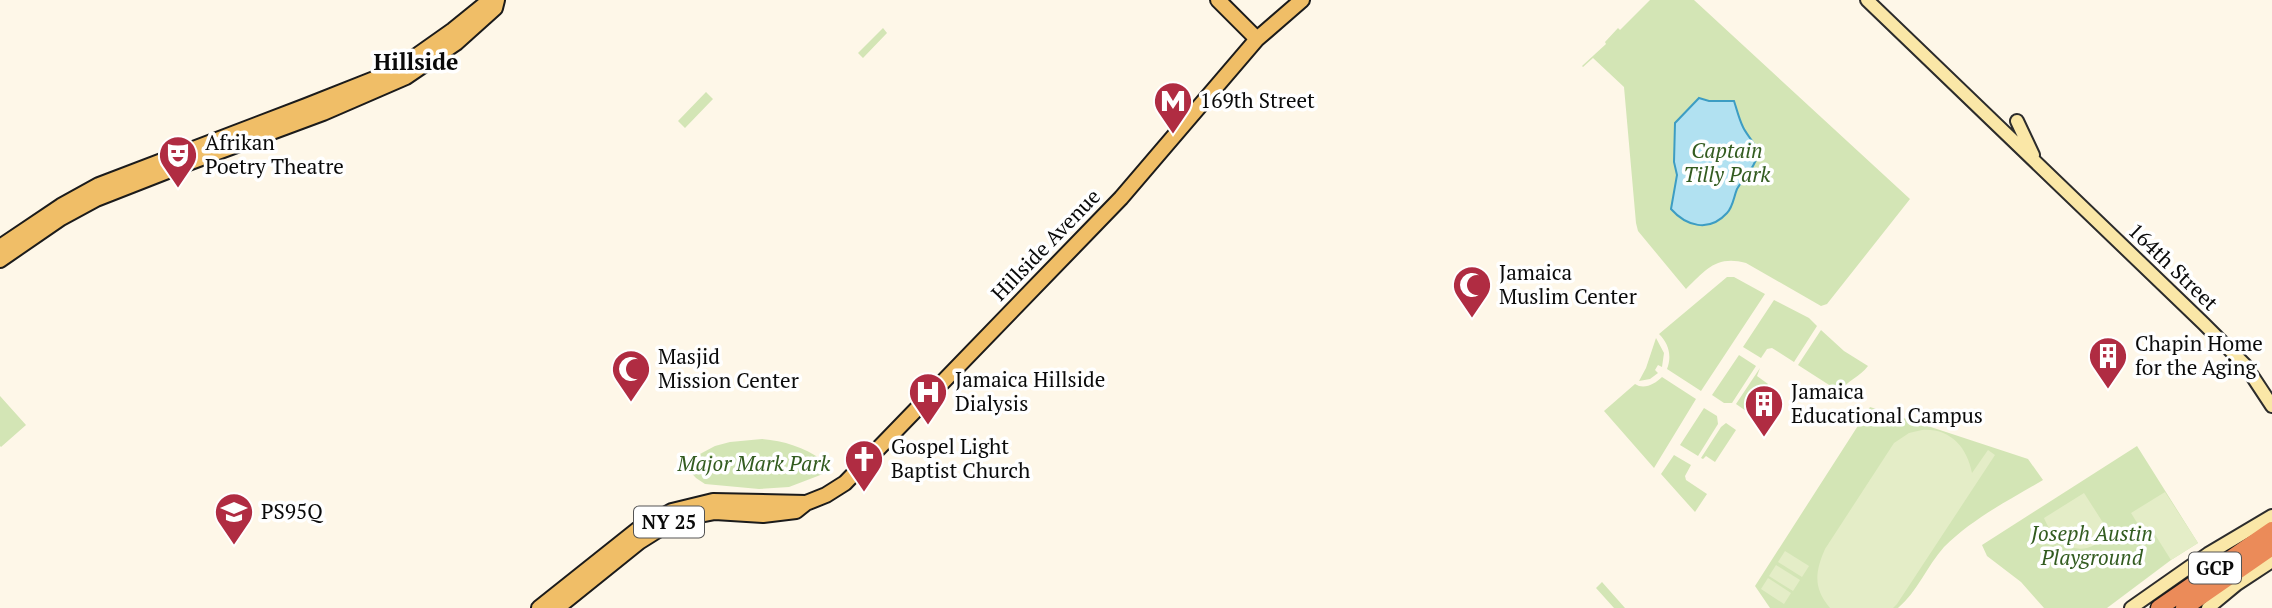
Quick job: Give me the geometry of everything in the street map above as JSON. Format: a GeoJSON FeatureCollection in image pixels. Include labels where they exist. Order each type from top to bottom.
{"type":"FeatureCollection","features":[{"type":"Feature","properties":{"kind":"highway","name":"GCP"},"geometry":{"type":"LineString","coordinates":[[2159,608],[2272,530]]}},
{"type":"Feature","properties":{"kind":"highway","name":"GCP"},"geometry":{"type":"LineString","coordinates":[[2184,608],[2272,547]]}},
{"type":"Feature","properties":{"kind":"main road"},"geometry":{"type":"LineString","coordinates":[[0,247],[61,206],[99,185],[296,111],[402,66],[490,0]]}},
{"type":"Feature","properties":{"kind":"main road"},"geometry":{"type":"LineString","coordinates":[[0,260],[61,218],[96,199],[323,113],[406,77],[456,43],[495,8],[498,0]]}},
{"type":"Feature","properties":{"kind":"main road"},"geometry":{"type":"LineString","coordinates":[[1218,0],[1258,39]]}},
{"type":"Feature","properties":{"kind":"main road","name":"Hillside Avenue"},"geometry":{"type":"LineString","coordinates":[[539,608],[637,530],[672,511],[713,501],[802,502],[826,495],[845,483],[1125,194],[1258,39],[1302,0]]}},
{"type":"Feature","properties":{"kind":"main road","name":"Hillside Avenue"},"geometry":{"type":"LineString","coordinates":[[557,608],[639,542],[674,520],[715,512],[763,515],[796,511],[802,502]]}},
{"type":"Feature","properties":{"kind":"street","name":"164th Street"},"geometry":{"type":"LineString","coordinates":[[1867,0],[2240,360],[2272,406]]}},
{"type":"Feature","properties":{"kind":"street","name":"164th Street"},"geometry":{"type":"LineString","coordinates":[[2017,121],[2038,164]]}},
{"type":"Feature","properties":{"kind":"street"},"geometry":{"type":"LineString","coordinates":[[2131,608],[2208,554],[2272,516]]}},
{"type":"Feature","properties":{"kind":"street"},"geometry":{"type":"LineString","coordinates":[[2208,608],[2237,584],[2272,561]]}},
{"type":"Feature","properties":{"kind":"green space","name":"Captain Tilly Park"},"geometry":{"type":"Polygon","coordinates":[[[1650,0],[1694,0],[1910,199],[1827,304],[1821,306],[1746,263],[1736,261],[1712,266],[1686,289],[1638,231],[1624,87],[1593,58],[1582,66],[1606,44],[1618,28],[1620,30],[1650,0]]]}},
{"type":"Feature","properties":{"kind":"green space"},"geometry":{"type":"Polygon","coordinates":[[[883,28],[887,33],[863,58],[858,53],[883,28]]]}},
{"type":"Feature","properties":{"kind":"green space"},"geometry":{"type":"Polygon","coordinates":[[[706,92],[713,99],[685,128],[678,121],[706,92]]]}},
{"type":"Feature","properties":{"kind":"green space"},"geometry":{"type":"Polygon","coordinates":[[[1727,277],[1734,277],[1765,294],[1701,391],[1667,369],[1669,350],[1659,334],[1727,277]]]}},
{"type":"Feature","properties":{"kind":"green space"},"geometry":{"type":"Polygon","coordinates":[[[1774,300],[1809,318],[1817,326],[1794,362],[1772,348],[1767,349],[1761,358],[1743,347],[1774,300]]]}},
{"type":"Feature","properties":{"kind":"green space"},"geometry":{"type":"Polygon","coordinates":[[[1821,330],[1844,351],[1868,366],[1840,392],[1798,365],[1821,330]]]}},
{"type":"Feature","properties":{"kind":"green space"},"geometry":{"type":"Polygon","coordinates":[[[1656,338],[1664,353],[1662,367],[1658,365],[1655,370],[1658,373],[1650,379],[1639,381],[1646,368],[1656,338]]]}},
{"type":"Feature","properties":{"kind":"green space"},"geometry":{"type":"Polygon","coordinates":[[[1739,355],[1756,366],[1732,403],[1724,403],[1712,395],[1739,355]]]}},
{"type":"Feature","properties":{"kind":"green space"},"geometry":{"type":"Polygon","coordinates":[[[1760,368],[1757,376],[1768,384],[1749,413],[1736,404],[1760,368]]]}},
{"type":"Feature","properties":{"kind":"green space"},"geometry":{"type":"Polygon","coordinates":[[[1662,377],[1696,399],[1654,468],[1604,411],[1635,384],[1649,385],[1662,377]]]}},
{"type":"Feature","properties":{"kind":"green space"},"geometry":{"type":"Polygon","coordinates":[[[0,396],[26,425],[1,447],[0,446],[0,396]]]}},
{"type":"Feature","properties":{"kind":"green space"},"geometry":{"type":"Polygon","coordinates":[[[1870,407],[2028,459],[2043,480],[1991,510],[1955,537],[1938,554],[1911,594],[1898,608],[1770,608],[1755,586],[1870,407]]]}},
{"type":"Feature","properties":{"kind":"green space"},"geometry":{"type":"Polygon","coordinates":[[[1704,408],[1717,416],[1718,424],[1698,456],[1680,445],[1704,408]]]}},
{"type":"Feature","properties":{"kind":"green space"},"geometry":{"type":"Polygon","coordinates":[[[1726,423],[1736,430],[1715,462],[1706,456],[1701,458],[1721,427],[1726,423]]]}},
{"type":"Feature","properties":{"kind":"green space"},"geometry":{"type":"Polygon","coordinates":[[[1922,430],[1941,432],[1956,441],[1966,455],[1972,473],[1988,450],[1995,455],[1893,608],[1830,608],[1824,601],[1817,580],[1825,549],[1894,443],[1909,433],[1922,430]]]}},
{"type":"Feature","properties":{"kind":"green space","name":"Major Mark Park"},"geometry":{"type":"Polygon","coordinates":[[[762,439],[794,445],[815,455],[822,460],[823,474],[789,487],[759,489],[705,484],[684,465],[715,446],[762,439]]]}},
{"type":"Feature","properties":{"kind":"green space","name":"Joseph Austin Playground"},"geometry":{"type":"Polygon","coordinates":[[[2137,446],[2198,543],[2107,608],[2044,608],[2021,582],[1987,556],[1982,545],[2137,446]]]}},
{"type":"Feature","properties":{"kind":"green space"},"geometry":{"type":"Polygon","coordinates":[[[1674,455],[1691,465],[1685,476],[1686,480],[1707,494],[1695,512],[1661,474],[1674,455]]]}},
{"type":"Feature","properties":{"kind":"green space"},"geometry":{"type":"Polygon","coordinates":[[[2165,492],[2198,543],[2171,560],[2154,533],[2146,537],[2131,513],[2165,492]]]}},
{"type":"Feature","properties":{"kind":"green space"},"geometry":{"type":"Polygon","coordinates":[[[2084,493],[2109,532],[2091,547],[2072,548],[2056,537],[2044,518],[2084,493]]]}},
{"type":"Feature","properties":{"kind":"green space"},"geometry":{"type":"Polygon","coordinates":[[[1785,551],[1809,566],[1802,577],[1778,562],[1785,551]]]}},
{"type":"Feature","properties":{"kind":"green space"},"geometry":{"type":"Polygon","coordinates":[[[1776,565],[1800,580],[1793,591],[1769,576],[1776,565]]]}},
{"type":"Feature","properties":{"kind":"green space"},"geometry":{"type":"Polygon","coordinates":[[[1768,578],[1791,593],[1784,604],[1761,589],[1768,578]]]}},
{"type":"Feature","properties":{"kind":"green space"},"geometry":{"type":"Polygon","coordinates":[[[1602,582],[1625,608],[1614,608],[1596,588],[1602,582]]]}},
{"type":"Feature","properties":{"kind":"water"},"geometry":{"type":"Polygon","coordinates":[[[1699,98],[1709,101],[1734,101],[1742,124],[1757,152],[1754,165],[1737,189],[1729,211],[1720,219],[1705,225],[1684,220],[1671,209],[1677,175],[1674,162],[1675,123],[1699,98]]]}},
{"type":"Feature","properties":{"kind":"place","name":"169th Street"},"geometry":{"type":"Point","coordinates":[1173,135]}},
{"type":"Feature","properties":{"kind":"place","name":"Afrikan Poetry Theatre"},"geometry":{"type":"Point","coordinates":[178,189]}},
{"type":"Feature","properties":{"kind":"place","name":"Jamaica Muslim Center"},"geometry":{"type":"Point","coordinates":[1472,319]}},
{"type":"Feature","properties":{"kind":"place","name":"Chapin Home for the Aging"},"geometry":{"type":"Point","coordinates":[2108,390]}},
{"type":"Feature","properties":{"kind":"place","name":"Masjid Mission Center"},"geometry":{"type":"Point","coordinates":[631,403]}},
{"type":"Feature","properties":{"kind":"place","name":"Jamaica Hillside Dialysis"},"geometry":{"type":"Point","coordinates":[928,426]}},
{"type":"Feature","properties":{"kind":"place","name":"Jamaica Educational Campus"},"geometry":{"type":"Point","coordinates":[1764,438]}},
{"type":"Feature","properties":{"kind":"place","name":"Gospel Light Baptist Church"},"geometry":{"type":"Point","coordinates":[864,493]}},
{"type":"Feature","properties":{"kind":"place","name":"PS95Q"},"geometry":{"type":"Point","coordinates":[234,546]}},
{"type":"Feature","properties":{"kind":"district","name":"Hillside"},"geometry":{"type":"Point","coordinates":[416,62]}}]}
